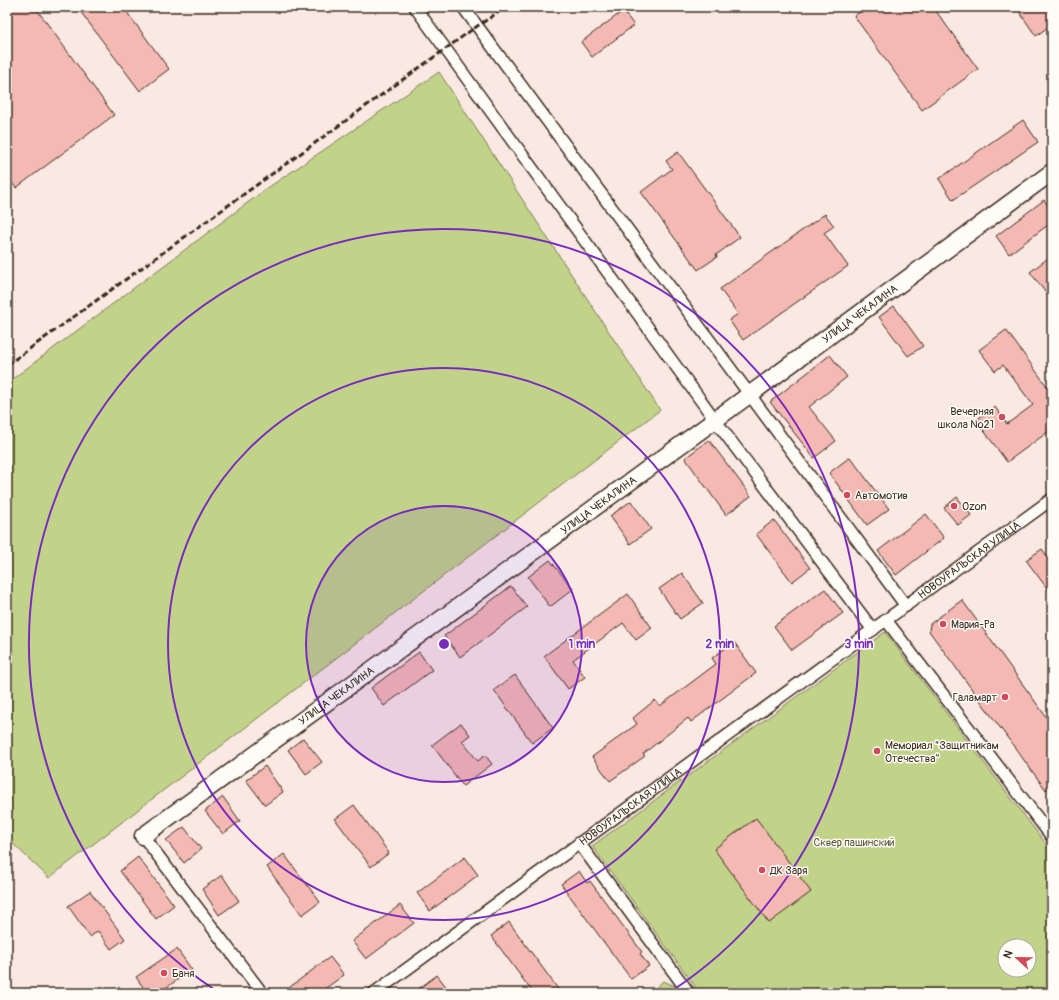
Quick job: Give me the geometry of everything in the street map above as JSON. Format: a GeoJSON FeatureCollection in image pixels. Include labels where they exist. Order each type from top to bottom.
{"type":"FeatureCollection","features":[{"type":"Feature","properties":{"kind":"main road","name":"УЛИЦА ЧЕКАЛИНА"},"geometry":{"type":"LineString","coordinates":[[143,836],[750,395],[1052,172]]}},
{"type":"Feature","properties":{"kind":"street"},"geometry":{"type":"LineString","coordinates":[[415,7],[715,420],[872,630]]}},
{"type":"Feature","properties":{"kind":"street"},"geometry":{"type":"LineString","coordinates":[[463,7],[906,606]]}},
{"type":"Feature","properties":{"kind":"street","name":"НОВОУРАЛЬСКАЯ УЛИЦА"},"geometry":{"type":"LineString","coordinates":[[374,993],[1052,499]]}},
{"type":"Feature","properties":{"kind":"street"},"geometry":{"type":"LineString","coordinates":[[886,620],[1052,838]]}},
{"type":"Feature","properties":{"kind":"street"},"geometry":{"type":"LineString","coordinates":[[143,836],[262,993]]}},
{"type":"Feature","properties":{"kind":"street"},"geometry":{"type":"LineString","coordinates":[[579,843],[689,993]]}},
{"type":"Feature","properties":{"kind":"green space"},"geometry":{"type":"Polygon","coordinates":[[[439,72],[660,410],[49,878],[7,838],[7,383],[266,189],[439,72]]]}},
{"type":"Feature","properties":{"kind":"green space","name":"Сквер пашинский"},"geometry":{"type":"Polygon","coordinates":[[[885,632],[1052,852],[1052,990],[1048,993],[700,993],[592,846],[885,632]]]}},
{"type":"Feature","properties":{"kind":"green space"},"geometry":{"type":"Polygon","coordinates":[[[663,981],[675,986],[680,993],[650,993],[663,981]]]}},
{"type":"Feature","properties":{"kind":"building"},"geometry":{"type":"Polygon","coordinates":[[[7,7],[35,7],[114,115],[16,188],[7,176],[7,7]]]}},
{"type":"Feature","properties":{"kind":"building"},"geometry":{"type":"Polygon","coordinates":[[[77,7],[123,7],[169,69],[140,91],[77,7]]]}},
{"type":"Feature","properties":{"kind":"building"},"geometry":{"type":"Polygon","coordinates":[[[867,7],[933,7],[978,69],[922,110],[854,16],[867,7]]]}},
{"type":"Feature","properties":{"kind":"building"},"geometry":{"type":"Polygon","coordinates":[[[1016,7],[1049,7],[1052,11],[1052,24],[1036,36],[1016,7]]]}},
{"type":"Feature","properties":{"kind":"building"},"geometry":{"type":"Polygon","coordinates":[[[623,11],[634,25],[592,57],[581,42],[623,11]]]}},
{"type":"Feature","properties":{"kind":"building"},"geometry":{"type":"Polygon","coordinates":[[[1023,120],[1038,142],[953,200],[939,179],[1023,120]]]}},
{"type":"Feature","properties":{"kind":"building"},"geometry":{"type":"Polygon","coordinates":[[[678,152],[740,237],[716,255],[717,257],[698,270],[641,192],[672,169],[666,161],[678,152]]]}},
{"type":"Feature","properties":{"kind":"building"},"geometry":{"type":"Polygon","coordinates":[[[1044,200],[1052,211],[1052,222],[1009,254],[996,236],[1044,200]]]}},
{"type":"Feature","properties":{"kind":"building"},"geometry":{"type":"Polygon","coordinates":[[[825,214],[834,226],[824,233],[848,266],[743,340],[729,320],[738,314],[720,289],[825,214]]]}},
{"type":"Feature","properties":{"kind":"building"},"geometry":{"type":"Polygon","coordinates":[[[1052,255],[1052,301],[1030,272],[1052,255]]]}},
{"type":"Feature","properties":{"kind":"building"},"geometry":{"type":"Polygon","coordinates":[[[894,306],[923,346],[908,356],[879,317],[894,306]]]}},
{"type":"Feature","properties":{"kind":"building"},"geometry":{"type":"Polygon","coordinates":[[[1006,330],[1052,393],[1052,429],[1007,462],[976,420],[995,407],[1007,424],[1033,405],[1003,365],[995,371],[979,350],[1006,330]]]}},
{"type":"Feature","properties":{"kind":"building"},"geometry":{"type":"Polygon","coordinates":[[[830,355],[847,377],[809,407],[836,441],[814,458],[770,402],[830,355]]]}},
{"type":"Feature","properties":{"kind":"building"},"geometry":{"type":"Polygon","coordinates":[[[709,440],[751,496],[726,515],[685,458],[709,440]]]}},
{"type":"Feature","properties":{"kind":"building"},"geometry":{"type":"Polygon","coordinates":[[[850,457],[889,509],[867,525],[829,473],[850,457]]]}},
{"type":"Feature","properties":{"kind":"building"},"geometry":{"type":"Polygon","coordinates":[[[957,497],[971,515],[958,525],[944,508],[957,497]]]}},
{"type":"Feature","properties":{"kind":"building"},"geometry":{"type":"Polygon","coordinates":[[[631,501],[651,529],[630,544],[610,516],[631,501]]]}},
{"type":"Feature","properties":{"kind":"building"},"geometry":{"type":"Polygon","coordinates":[[[926,514],[944,538],[896,575],[878,551],[926,514]]]}},
{"type":"Feature","properties":{"kind":"building"},"geometry":{"type":"Polygon","coordinates":[[[774,520],[810,568],[792,582],[756,534],[774,520]]]}},
{"type":"Feature","properties":{"kind":"building"},"geometry":{"type":"Polygon","coordinates":[[[1042,549],[1052,563],[1052,595],[1026,560],[1042,549]]]}},
{"type":"Feature","properties":{"kind":"building"},"geometry":{"type":"Polygon","coordinates":[[[550,560],[573,589],[550,607],[528,577],[550,560]]]}},
{"type":"Feature","properties":{"kind":"building"},"geometry":{"type":"Polygon","coordinates":[[[682,573],[703,603],[680,619],[659,589],[682,573]]]}},
{"type":"Feature","properties":{"kind":"building"},"geometry":{"type":"Polygon","coordinates":[[[511,586],[527,607],[460,657],[444,636],[511,586]]]}},
{"type":"Feature","properties":{"kind":"building"},"geometry":{"type":"Polygon","coordinates":[[[825,589],[843,613],[792,650],[774,626],[825,589]]]}},
{"type":"Feature","properties":{"kind":"building"},"geometry":{"type":"Polygon","coordinates":[[[628,594],[652,628],[636,640],[623,623],[573,660],[585,677],[568,689],[544,656],[628,594]]]}},
{"type":"Feature","properties":{"kind":"building"},"geometry":{"type":"Polygon","coordinates":[[[962,600],[1052,725],[1052,786],[1046,790],[929,631],[930,624],[962,600]]]}},
{"type":"Feature","properties":{"kind":"building"},"geometry":{"type":"Polygon","coordinates":[[[734,642],[756,673],[691,722],[688,718],[643,754],[645,756],[610,781],[592,757],[637,724],[633,718],[655,700],[660,706],[716,664],[712,658],[734,642]]]}},
{"type":"Feature","properties":{"kind":"building"},"geometry":{"type":"Polygon","coordinates":[[[419,652],[432,670],[384,706],[371,688],[419,652]]]}},
{"type":"Feature","properties":{"kind":"building"},"geometry":{"type":"Polygon","coordinates":[[[515,675],[553,728],[532,743],[494,690],[515,675]]]}},
{"type":"Feature","properties":{"kind":"building"},"geometry":{"type":"Polygon","coordinates":[[[461,723],[470,735],[462,741],[478,761],[485,755],[492,764],[463,786],[432,745],[461,723]]]}},
{"type":"Feature","properties":{"kind":"building"},"geometry":{"type":"Polygon","coordinates":[[[303,738],[322,762],[306,774],[288,750],[303,738]]]}},
{"type":"Feature","properties":{"kind":"building"},"geometry":{"type":"Polygon","coordinates":[[[265,766],[283,792],[265,805],[246,780],[265,766]]]}},
{"type":"Feature","properties":{"kind":"building"},"geometry":{"type":"Polygon","coordinates":[[[223,797],[240,821],[223,834],[205,811],[223,797]]]}},
{"type":"Feature","properties":{"kind":"building"},"geometry":{"type":"Polygon","coordinates":[[[354,805],[389,853],[371,867],[335,819],[354,805]]]}},
{"type":"Feature","properties":{"kind":"building","name":"ДК Заря"},"geometry":{"type":"Polygon","coordinates":[[[756,818],[811,892],[769,923],[714,849],[756,818]]]}},
{"type":"Feature","properties":{"kind":"building"},"geometry":{"type":"Polygon","coordinates":[[[184,827],[201,849],[184,863],[166,840],[184,827]]]}},
{"type":"Feature","properties":{"kind":"building"},"geometry":{"type":"Polygon","coordinates":[[[284,854],[320,902],[302,915],[267,867],[284,854]]]}},
{"type":"Feature","properties":{"kind":"building"},"geometry":{"type":"Polygon","coordinates":[[[138,857],[174,905],[156,919],[120,871],[138,857]]]}},
{"type":"Feature","properties":{"kind":"building"},"geometry":{"type":"Polygon","coordinates":[[[465,857],[478,875],[430,911],[417,893],[465,857]]]}},
{"type":"Feature","properties":{"kind":"building"},"geometry":{"type":"Polygon","coordinates":[[[579,871],[587,883],[590,881],[642,952],[640,954],[649,966],[631,979],[561,884],[579,871]]]}},
{"type":"Feature","properties":{"kind":"building"},"geometry":{"type":"Polygon","coordinates":[[[222,875],[239,901],[219,915],[202,889],[222,875]]]}},
{"type":"Feature","properties":{"kind":"building"},"geometry":{"type":"Polygon","coordinates":[[[90,891],[125,939],[111,949],[98,931],[90,937],[68,906],[90,891]]]}},
{"type":"Feature","properties":{"kind":"building"},"geometry":{"type":"Polygon","coordinates":[[[400,905],[414,923],[366,959],[352,941],[400,905]]]}},
{"type":"Feature","properties":{"kind":"building"},"geometry":{"type":"Polygon","coordinates":[[[509,922],[561,993],[533,993],[491,936],[509,922]]]}},
{"type":"Feature","properties":{"kind":"building","name":"Баня"},"geometry":{"type":"Polygon","coordinates":[[[177,949],[192,970],[158,993],[147,993],[136,977],[177,949]]]}},
{"type":"Feature","properties":{"kind":"building"},"geometry":{"type":"Polygon","coordinates":[[[330,957],[344,975],[319,993],[282,993],[330,957]]]}},
{"type":"Feature","properties":{"kind":"building"},"geometry":{"type":"Polygon","coordinates":[[[437,975],[451,993],[413,993],[437,975]]]}},
{"type":"Feature","properties":{"kind":"railway"},"geometry":{"type":"LineString","coordinates":[[7,365],[473,29],[506,7]]}},
{"type":"Feature","properties":{"kind":"place","name":"Вечерняя школа №21"},"geometry":{"type":"Point","coordinates":[1002,417]}},
{"type":"Feature","properties":{"kind":"place","name":"Автомотив"},"geometry":{"type":"Point","coordinates":[847,495]}},
{"type":"Feature","properties":{"kind":"place","name":"Ozon"},"geometry":{"type":"Point","coordinates":[954,506]}},
{"type":"Feature","properties":{"kind":"place","name":"Мария-Ра"},"geometry":{"type":"Point","coordinates":[943,624]}},
{"type":"Feature","properties":{"kind":"place","name":"Галамарт"},"geometry":{"type":"Point","coordinates":[1005,697]}},
{"type":"Feature","properties":{"kind":"place","name":"Мемориал \"Защитникам Отечества\""},"geometry":{"type":"Point","coordinates":[877,751]}},
{"type":"Feature","properties":{"kind":"place","name":"ДК Заря"},"geometry":{"type":"Point","coordinates":[762,870]}},
{"type":"Feature","properties":{"kind":"place","name":"Баня"},"geometry":{"type":"Point","coordinates":[164,973]}}]}
